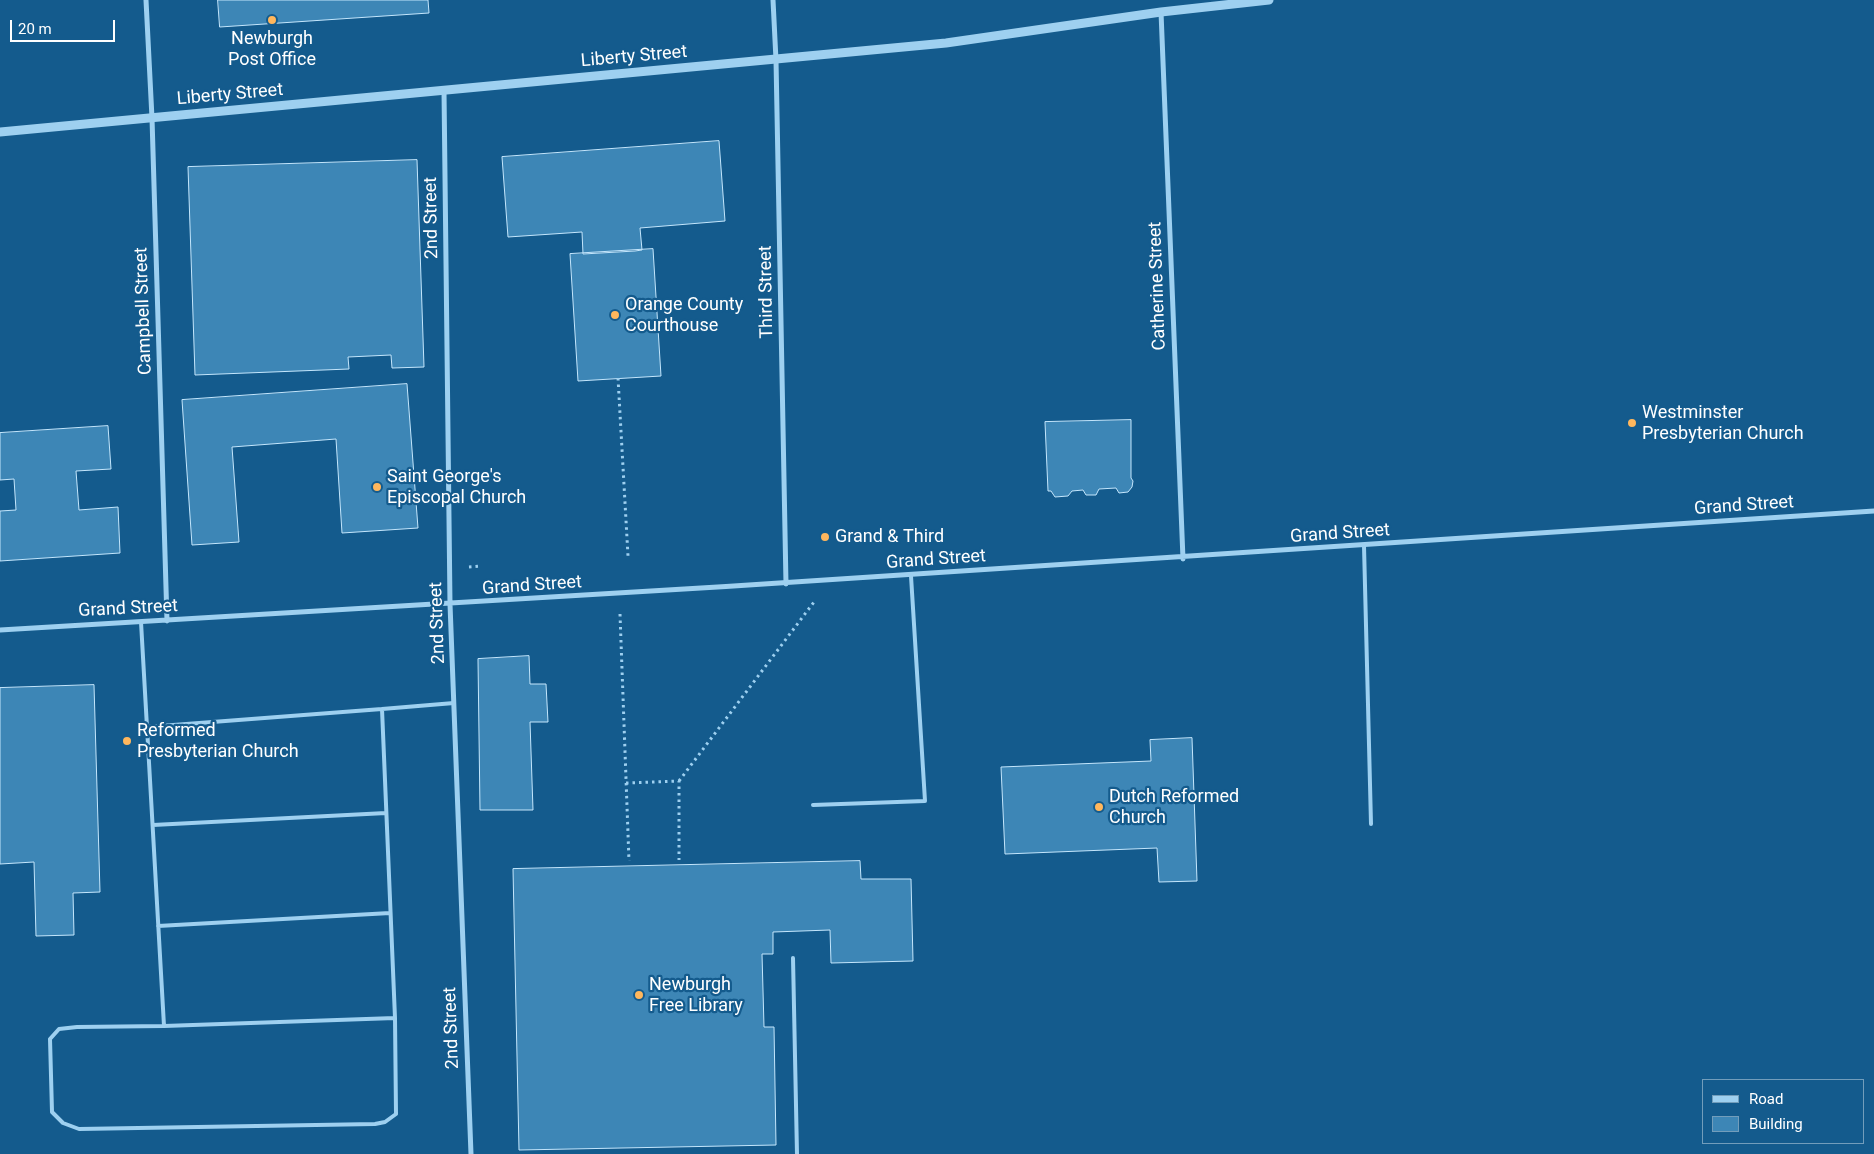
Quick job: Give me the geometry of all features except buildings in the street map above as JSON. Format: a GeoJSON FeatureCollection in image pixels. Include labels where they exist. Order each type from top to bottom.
{"type":"FeatureCollection","features":[{"type":"Feature","properties":{"kind":"street","name":"Campbell Street"},"geometry":{"type":"LineString","coordinates":[[146,0],[152,118],[167,621]]}},
{"type":"Feature","properties":{"kind":"street","name":"Third Street"},"geometry":{"type":"LineString","coordinates":[[773,0],[776,60],[786,584]]}},
{"type":"Feature","properties":{"kind":"street","name":"Liberty Street"},"geometry":{"type":"LineString","coordinates":[[0,132],[946,43],[1161,12],[1269,0]]}},
{"type":"Feature","properties":{"kind":"street","name":"Catherine Street"},"geometry":{"type":"LineString","coordinates":[[1161,12],[1183,559]]}},
{"type":"Feature","properties":{"kind":"street","name":"2nd Street"},"geometry":{"type":"LineString","coordinates":[[444,91],[450,604],[471,1154]]}},
{"type":"Feature","properties":{"kind":"street","name":"Grand Street"},"geometry":{"type":"LineString","coordinates":[[0,630],[1183,559],[1874,511]]}},
{"type":"Feature","properties":{"kind":"lane"},"geometry":{"type":"LineString","coordinates":[[1364,546],[1371,824]]}},
{"type":"Feature","properties":{"kind":"lane"},"geometry":{"type":"LineString","coordinates":[[813,805],[925,801],[910,576]]}},
{"type":"Feature","properties":{"kind":"lane"},"geometry":{"type":"LineString","coordinates":[[141,622],[164,1026]]}},
{"type":"Feature","properties":{"kind":"lane"},"geometry":{"type":"LineString","coordinates":[[147,727],[454,704]]}},
{"type":"Feature","properties":{"kind":"lane"},"geometry":{"type":"LineString","coordinates":[[382,709],[395,1018],[396,1114],[385,1122],[374,1124],[79,1129],[63,1123],[52,1112],[50,1040],[59,1029],[395,1018]]}},
{"type":"Feature","properties":{"kind":"lane"},"geometry":{"type":"LineString","coordinates":[[152,825],[386,813]]}},
{"type":"Feature","properties":{"kind":"lane"},"geometry":{"type":"LineString","coordinates":[[158,926],[390,913]]}},
{"type":"Feature","properties":{"kind":"lane"},"geometry":{"type":"LineString","coordinates":[[793,958],[797,1154]]}},
{"type":"Feature","properties":{"kind":"path"},"geometry":{"type":"LineString","coordinates":[[618,378],[628,556]]}},
{"type":"Feature","properties":{"kind":"path"},"geometry":{"type":"LineString","coordinates":[[679,860],[679,781],[830,581]]}},
{"type":"Feature","properties":{"kind":"path"},"geometry":{"type":"LineString","coordinates":[[619,594],[628,861]]}},
{"type":"Feature","properties":{"kind":"path"},"geometry":{"type":"LineString","coordinates":[[626,783],[679,781]]}},
{"type":"Feature","properties":{"kind":"place","name":"Newburgh Post Office"},"geometry":{"type":"Point","coordinates":[272,20]}},
{"type":"Feature","properties":{"kind":"place","name":"Orange County Courthouse"},"geometry":{"type":"Point","coordinates":[615,315]}},
{"type":"Feature","properties":{"kind":"place","name":"Westminster Presbyterian Church"},"geometry":{"type":"Point","coordinates":[1632,423]}},
{"type":"Feature","properties":{"kind":"place","name":"Saint George's Episcopal Church"},"geometry":{"type":"Point","coordinates":[377,487]}},
{"type":"Feature","properties":{"kind":"place","name":"Grand & Third"},"geometry":{"type":"Point","coordinates":[825,537]}},
{"type":"Feature","properties":{"kind":"place","name":"Reformed Presbyterian Church"},"geometry":{"type":"Point","coordinates":[127,741]}},
{"type":"Feature","properties":{"kind":"place","name":"Dutch Reformed Church"},"geometry":{"type":"Point","coordinates":[1099,807]}},
{"type":"Feature","properties":{"kind":"place","name":"Newburgh Free Library"},"geometry":{"type":"Point","coordinates":[639,995]}}]}
